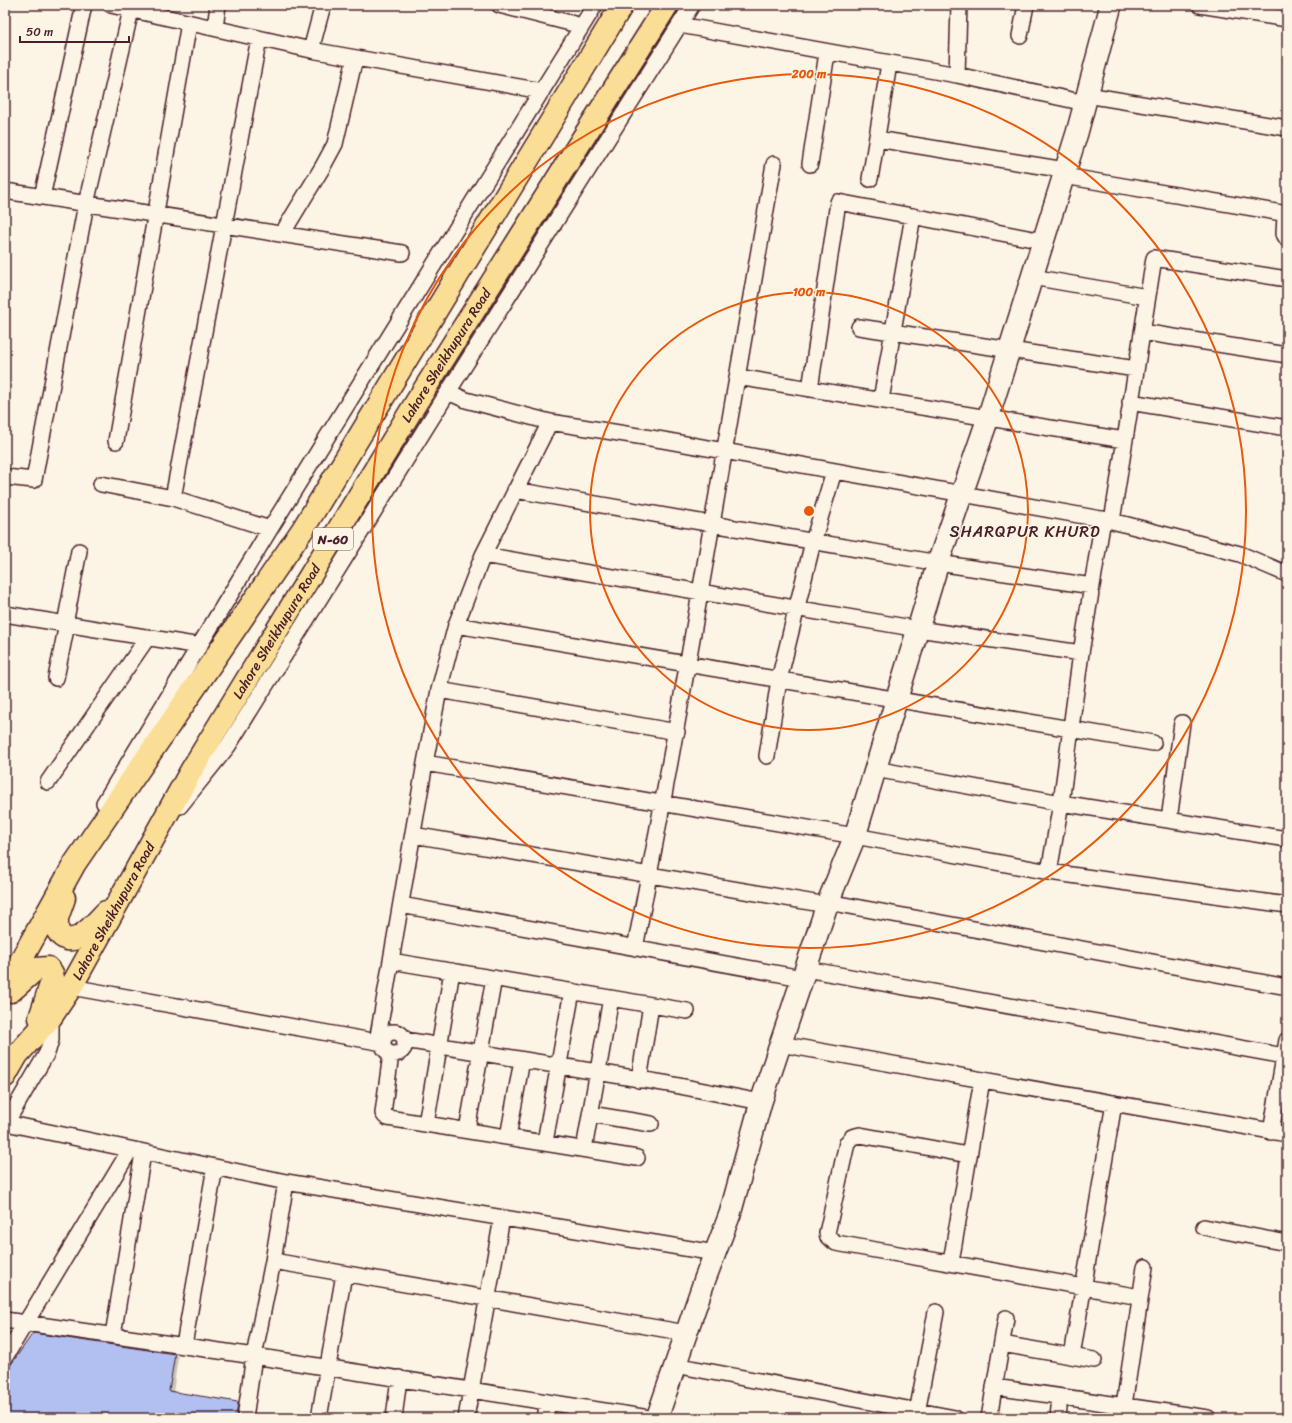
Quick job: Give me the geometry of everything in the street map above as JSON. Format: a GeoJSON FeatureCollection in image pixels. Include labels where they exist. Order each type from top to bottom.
{"type":"FeatureCollection","features":[{"type":"Feature","properties":{"kind":"highway","name":"N-60"},"geometry":{"type":"LineString","coordinates":[[5,989],[75,863],[302,529],[622,5]]}},
{"type":"Feature","properties":{"kind":"highway","name":"Lahore Sheikhupura Road"},"geometry":{"type":"LineString","coordinates":[[5,1076],[17,1055],[33,1035],[51,1017],[72,987],[191,772],[417,401],[667,5]]}},
{"type":"Feature","properties":{"kind":"highway"},"geometry":{"type":"LineString","coordinates":[[75,863],[57,918],[57,930],[64,937],[76,938],[86,933],[127,889]]}},
{"type":"Feature","properties":{"kind":"highway"},"geometry":{"type":"LineString","coordinates":[[5,998],[36,969],[48,968],[52,973],[53,978],[50,991],[33,1035]]}},
{"type":"Feature","properties":{"kind":"street"},"geometry":{"type":"LineString","coordinates":[[42,197],[84,5]]}},
{"type":"Feature","properties":{"kind":"street"},"geometry":{"type":"LineString","coordinates":[[111,5],[311,50],[542,91]]}},
{"type":"Feature","properties":{"kind":"street"},"geometry":{"type":"LineString","coordinates":[[215,28],[218,5]]}},
{"type":"Feature","properties":{"kind":"street"},"geometry":{"type":"LineString","coordinates":[[311,50],[323,5]]}},
{"type":"Feature","properties":{"kind":"street"},"geometry":{"type":"LineString","coordinates":[[499,5],[582,26]]}},
{"type":"Feature","properties":{"kind":"street"},"geometry":{"type":"LineString","coordinates":[[75,863],[106,800],[270,529],[595,5]]}},
{"type":"Feature","properties":{"kind":"street"},"geometry":{"type":"LineString","coordinates":[[159,831],[228,746],[448,392],[692,5]]}},
{"type":"Feature","properties":{"kind":"street"},"geometry":{"type":"LineString","coordinates":[[957,76],[959,5]]}},
{"type":"Feature","properties":{"kind":"street"},"geometry":{"type":"LineString","coordinates":[[1020,36],[1026,5]]}},
{"type":"Feature","properties":{"kind":"street"},"geometry":{"type":"LineString","coordinates":[[656,1418],[730,1214],[761,1102],[827,903],[855,836],[938,563],[988,418],[1065,173],[1110,5]]}},
{"type":"Feature","properties":{"kind":"street"},"geometry":{"type":"LineString","coordinates":[[1200,5],[1287,19]]}},
{"type":"Feature","properties":{"kind":"street"},"geometry":{"type":"LineString","coordinates":[[5,477],[34,480],[86,204],[131,10]]}},
{"type":"Feature","properties":{"kind":"street"},"geometry":{"type":"LineString","coordinates":[[116,441],[189,23]]}},
{"type":"Feature","properties":{"kind":"street"},"geometry":{"type":"LineString","coordinates":[[680,25],[1086,99],[1287,128]]}},
{"type":"Feature","properties":{"kind":"street"},"geometry":{"type":"LineString","coordinates":[[173,498],[259,38]]}},
{"type":"Feature","properties":{"kind":"street"},"geometry":{"type":"LineString","coordinates":[[810,164],[827,53]]}},
{"type":"Feature","properties":{"kind":"street"},"geometry":{"type":"LineString","coordinates":[[282,234],[335,144],[355,58]]}},
{"type":"Feature","properties":{"kind":"street"},"geometry":{"type":"LineString","coordinates":[[870,179],[888,64]]}},
{"type":"Feature","properties":{"kind":"street"},"geometry":{"type":"LineString","coordinates":[[877,139],[1282,213],[1285,215],[1284,234],[1287,239]]}},
{"type":"Feature","properties":{"kind":"street"},"geometry":{"type":"LineString","coordinates":[[635,948],[677,732],[699,591],[774,164]]}},
{"type":"Feature","properties":{"kind":"street"},"geometry":{"type":"LineString","coordinates":[[5,191],[402,253]]}},
{"type":"Feature","properties":{"kind":"street"},"geometry":{"type":"LineString","coordinates":[[810,389],[838,202],[1044,241]]}},
{"type":"Feature","properties":{"kind":"street"},"geometry":{"type":"LineString","coordinates":[[881,400],[913,216]]}},
{"type":"Feature","properties":{"kind":"street"},"geometry":{"type":"LineString","coordinates":[[1049,872],[1061,803],[1070,729],[1092,586],[1124,440],[1154,258],[1287,279]]}},
{"type":"Feature","properties":{"kind":"street"},"geometry":{"type":"LineString","coordinates":[[1032,277],[1148,297]]}},
{"type":"Feature","properties":{"kind":"street"},"geometry":{"type":"LineString","coordinates":[[859,327],[1136,369]]}},
{"type":"Feature","properties":{"kind":"street"},"geometry":{"type":"LineString","coordinates":[[1142,332],[1287,354]]}},
{"type":"Feature","properties":{"kind":"street"},"geometry":{"type":"LineString","coordinates":[[737,377],[1124,440]]}},
{"type":"Feature","properties":{"kind":"street"},"geometry":{"type":"LineString","coordinates":[[448,392],[466,400],[550,422],[834,470],[1107,520],[1240,554],[1287,574]]}},
{"type":"Feature","properties":{"kind":"street"},"geometry":{"type":"LineString","coordinates":[[1130,402],[1287,428]]}},
{"type":"Feature","properties":{"kind":"street"},"geometry":{"type":"LineString","coordinates":[[550,422],[483,555],[456,625],[440,690],[425,763],[390,961],[384,1046],[383,1113],[385,1116],[426,1124],[637,1158]]}},
{"type":"Feature","properties":{"kind":"street"},"geometry":{"type":"LineString","coordinates":[[767,756],[779,680],[813,542],[834,470]]}},
{"type":"Feature","properties":{"kind":"street"},"geometry":{"type":"LineString","coordinates":[[101,484],[173,498],[270,529]]}},
{"type":"Feature","properties":{"kind":"street"},"geometry":{"type":"LineString","coordinates":[[515,490],[938,563],[1092,586]]}},
{"type":"Feature","properties":{"kind":"street"},"geometry":{"type":"LineString","coordinates":[[56,678],[79,551]]}},
{"type":"Feature","properties":{"kind":"street"},"geometry":{"type":"LineString","coordinates":[[483,555],[918,629],[1081,653]]}},
{"type":"Feature","properties":{"kind":"street"},"geometry":{"type":"LineString","coordinates":[[5,614],[200,646]]}},
{"type":"Feature","properties":{"kind":"street"},"geometry":{"type":"LineString","coordinates":[[456,625],[1152,743]]}},
{"type":"Feature","properties":{"kind":"street"},"geometry":{"type":"LineString","coordinates":[[48,782],[148,637]]}},
{"type":"Feature","properties":{"kind":"street"},"geometry":{"type":"LineString","coordinates":[[440,690],[677,732]]}},
{"type":"Feature","properties":{"kind":"street"},"geometry":{"type":"LineString","coordinates":[[1169,820],[1182,723]]}},
{"type":"Feature","properties":{"kind":"street"},"geometry":{"type":"LineString","coordinates":[[425,763],[855,836],[1049,872],[1287,905]]}},
{"type":"Feature","properties":{"kind":"street"},"geometry":{"type":"LineString","coordinates":[[875,769],[1061,803],[1287,839]]}},
{"type":"Feature","properties":{"kind":"street"},"geometry":{"type":"LineString","coordinates":[[413,835],[649,876],[827,903],[1287,987]]}},
{"type":"Feature","properties":{"kind":"street"},"geometry":{"type":"LineString","coordinates":[[401,905],[635,948],[804,973],[1284,1056]]}},
{"type":"Feature","properties":{"kind":"street"},"geometry":{"type":"LineString","coordinates":[[390,961],[572,991],[687,1012]]}},
{"type":"Feature","properties":{"kind":"street"},"geometry":{"type":"LineString","coordinates":[[426,1124],[452,971]]}},
{"type":"Feature","properties":{"kind":"street"},"geometry":{"type":"LineString","coordinates":[[467,1130],[482,1053],[494,978]]}},
{"type":"Feature","properties":{"kind":"street"},"geometry":{"type":"LineString","coordinates":[[72,987],[384,1046]]}},
{"type":"Feature","properties":{"kind":"street"},"geometry":{"type":"LineString","coordinates":[[545,1142],[572,991]]}},
{"type":"Feature","properties":{"kind":"street"},"geometry":{"type":"LineString","coordinates":[[584,1149],[611,998]]}},
{"type":"Feature","properties":{"kind":"street"},"geometry":{"type":"LineString","coordinates":[[639,1080],[651,1005]]}},
{"type":"Feature","properties":{"kind":"street"},"geometry":{"type":"LineString","coordinates":[[51,1017],[51,1040],[48,1053],[6,1124],[286,1182],[715,1253]]}},
{"type":"Feature","properties":{"kind":"street"},"geometry":{"type":"LineString","coordinates":[[384,1046],[386,1035],[395,1031],[403,1036],[405,1040],[597,1072],[761,1102]]}},
{"type":"Feature","properties":{"kind":"street"},"geometry":{"type":"LineString","coordinates":[[1271,1132],[1287,1040]]}},
{"type":"Feature","properties":{"kind":"street"},"geometry":{"type":"LineString","coordinates":[[780,1044],[1287,1134]]}},
{"type":"Feature","properties":{"kind":"street"},"geometry":{"type":"LineString","coordinates":[[508,1137],[522,1060]]}},
{"type":"Feature","properties":{"kind":"street"},"geometry":{"type":"LineString","coordinates":[[951,1262],[968,1155],[982,1080]]}},
{"type":"Feature","properties":{"kind":"street"},"geometry":{"type":"LineString","coordinates":[[1072,1356],[1114,1103]]}},
{"type":"Feature","properties":{"kind":"street"},"geometry":{"type":"LineString","coordinates":[[590,1114],[651,1124]]}},
{"type":"Feature","properties":{"kind":"street"},"geometry":{"type":"LineString","coordinates":[[968,1155],[860,1135],[852,1137],[847,1143],[828,1233],[831,1241],[1140,1297]]}},
{"type":"Feature","properties":{"kind":"street"},"geometry":{"type":"LineString","coordinates":[[5,1357],[25,1322],[136,1151]]}},
{"type":"Feature","properties":{"kind":"street"},"geometry":{"type":"LineString","coordinates":[[113,1335],[136,1151]]}},
{"type":"Feature","properties":{"kind":"street"},"geometry":{"type":"LineString","coordinates":[[184,1345],[214,1167]]}},
{"type":"Feature","properties":{"kind":"street"},"geometry":{"type":"LineString","coordinates":[[245,1418],[254,1356],[286,1182]]}},
{"type":"Feature","properties":{"kind":"street"},"geometry":{"type":"LineString","coordinates":[[466,1418],[489,1298],[502,1218]]}},
{"type":"Feature","properties":{"kind":"street"},"geometry":{"type":"LineString","coordinates":[[1204,1227],[1287,1242]]}},
{"type":"Feature","properties":{"kind":"street"},"geometry":{"type":"LineString","coordinates":[[272,1261],[686,1333]]}},
{"type":"Feature","properties":{"kind":"street"},"geometry":{"type":"LineString","coordinates":[[1123,1412],[1145,1267]]}},
{"type":"Feature","properties":{"kind":"street"},"geometry":{"type":"LineString","coordinates":[[319,1418],[344,1274]]}},
{"type":"Feature","properties":{"kind":"street"},"geometry":{"type":"LineString","coordinates":[[916,1414],[936,1312]]}},
{"type":"Feature","properties":{"kind":"street"},"geometry":{"type":"LineString","coordinates":[[989,1418],[1006,1318]]}},
{"type":"Feature","properties":{"kind":"street"},"geometry":{"type":"LineString","coordinates":[[5,1320],[184,1345],[400,1378],[548,1402],[619,1416],[649,1418]]}},
{"type":"Feature","properties":{"kind":"street"},"geometry":{"type":"LineString","coordinates":[[1002,1344],[1094,1360]]}},
{"type":"Feature","properties":{"kind":"street"},"geometry":{"type":"LineString","coordinates":[[675,1364],[916,1414],[954,1418]]}},
{"type":"Feature","properties":{"kind":"street"},"geometry":{"type":"LineString","coordinates":[[394,1418],[400,1378]]}},
{"type":"Feature","properties":{"kind":"street"},"geometry":{"type":"LineString","coordinates":[[994,1387],[1060,1397],[1123,1412],[1208,1418]]}},
{"type":"Feature","properties":{"kind":"street"},"geometry":{"type":"LineString","coordinates":[[1058,1418],[1060,1397]]}},
{"type":"Feature","properties":{"kind":"street"},"geometry":{"type":"LineString","coordinates":[[545,1418],[548,1402]]}},
{"type":"Feature","properties":{"kind":"building"},"geometry":{"type":"Polygon","coordinates":[[[33,1333],[175,1354],[169,1391],[238,1402],[236,1418],[5,1418],[5,1373],[33,1333]]]}},
{"type":"Feature","properties":{"kind":"district","name":"SHARQPUR KHURD"},"geometry":{"type":"Point","coordinates":[1025,531]}}]}
